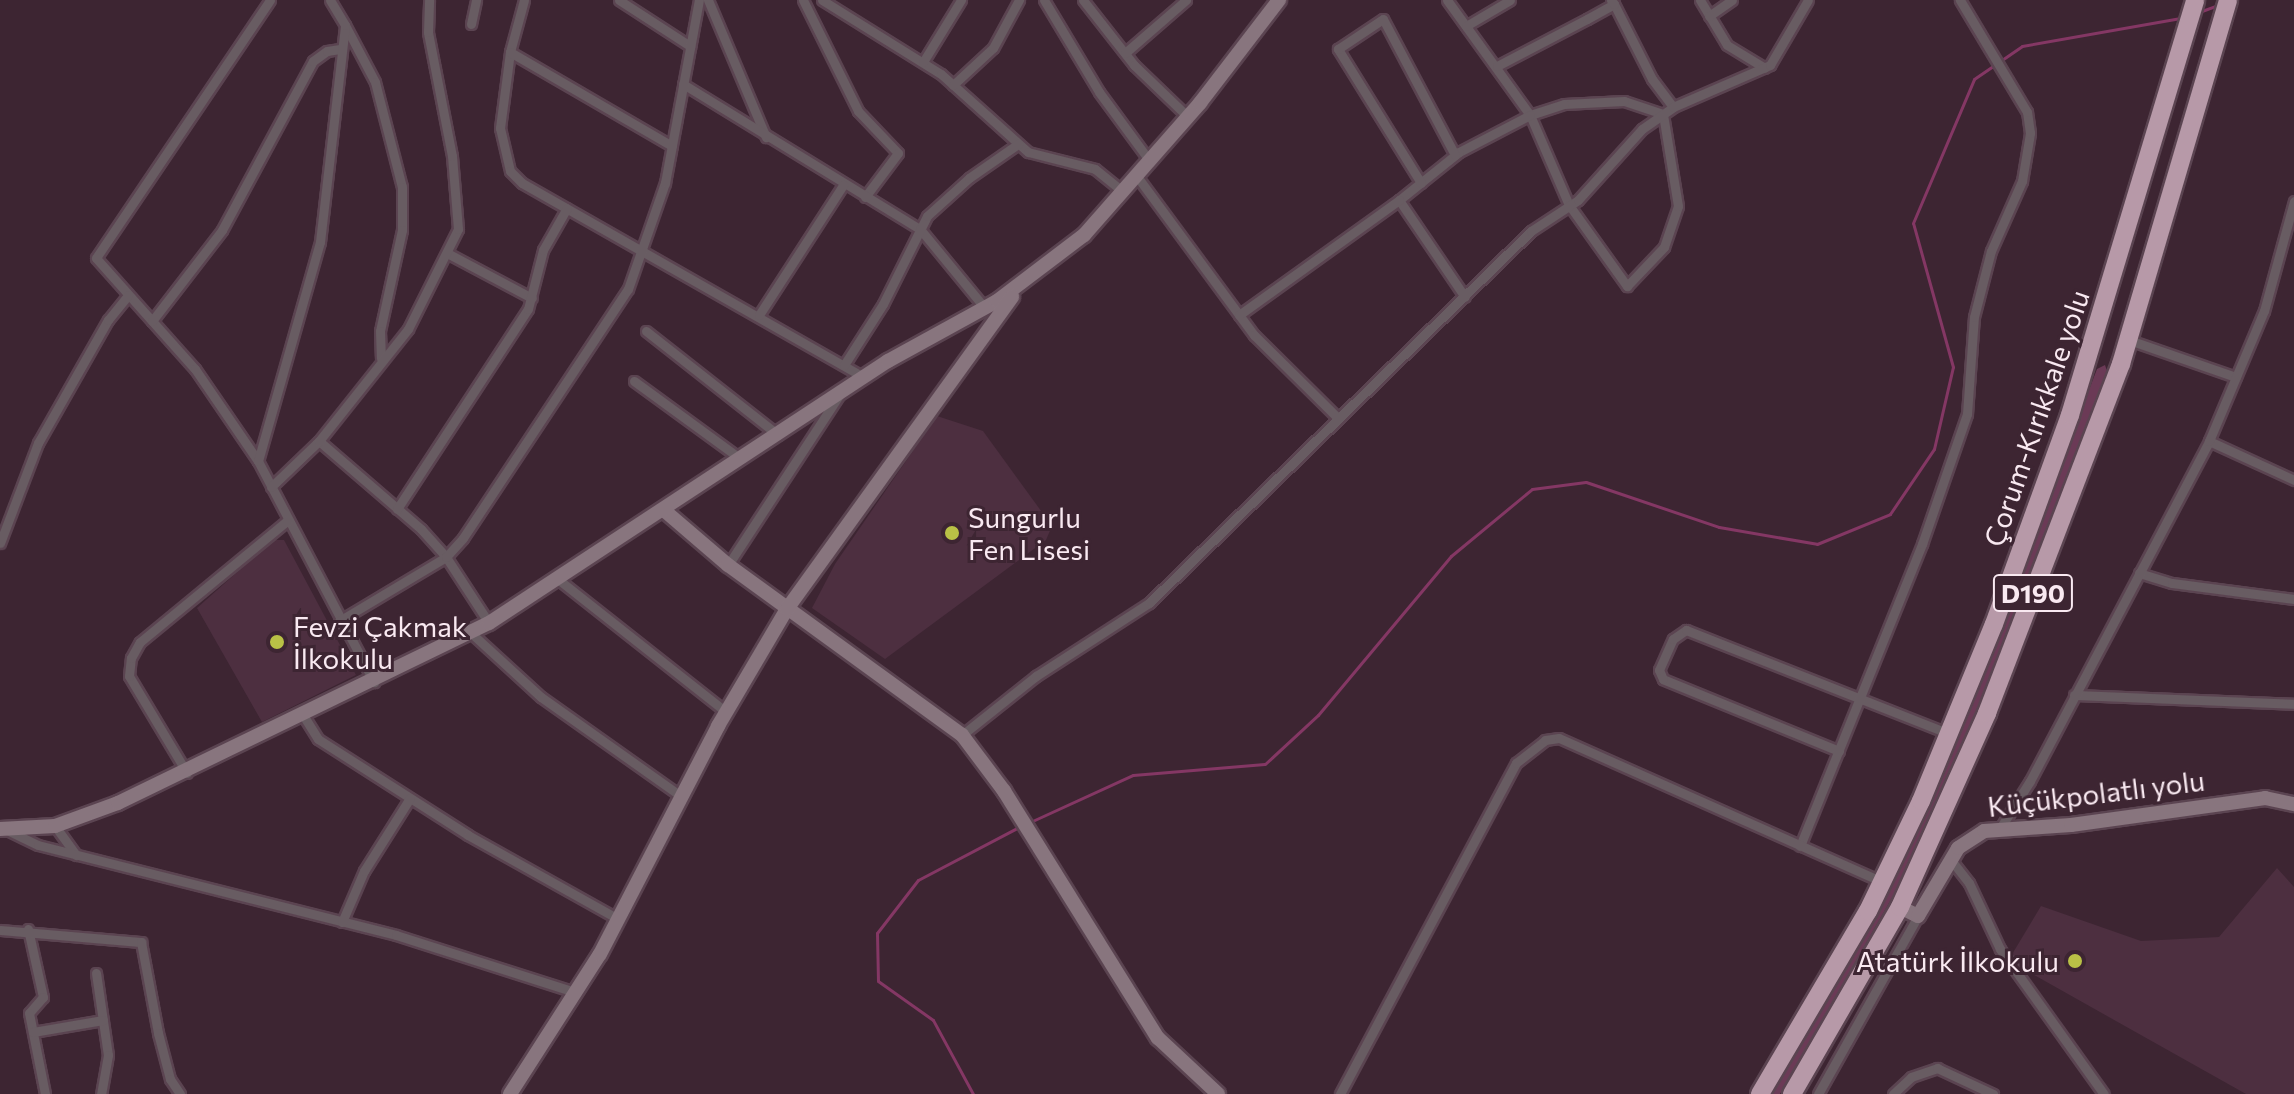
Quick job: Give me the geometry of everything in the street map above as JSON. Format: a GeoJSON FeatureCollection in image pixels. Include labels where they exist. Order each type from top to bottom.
{"type":"FeatureCollection","features":[{"type":"Feature","properties":{"kind":"highway","name":"Çorum-Kırıkkale yolu"},"geometry":{"type":"LineString","coordinates":[[1760,1094],[1882,882],[1950,734],[2070,415],[2178,66],[2195,0]]}},
{"type":"Feature","properties":{"kind":"highway","name":"Çorum-Kırıkkale yolu"},"geometry":{"type":"LineString","coordinates":[[1792,1094],[1900,907],[1982,726],[2129,340],[2228,0]]}},
{"type":"Feature","properties":{"kind":"street"},"geometry":{"type":"LineString","coordinates":[[270,0],[96,258],[195,369],[258,461],[339,621],[374,682]]}},
{"type":"Feature","properties":{"kind":"street"},"geometry":{"type":"LineString","coordinates":[[330,0],[375,82],[402,187],[402,230],[380,331],[381,358]]}},
{"type":"Feature","properties":{"kind":"street"},"geometry":{"type":"LineString","coordinates":[[271,487],[319,441],[381,358],[408,329],[458,229],[452,156],[428,32],[429,0]]}},
{"type":"Feature","properties":{"kind":"street"},"geometry":{"type":"LineString","coordinates":[[471,24],[476,0]]}},
{"type":"Feature","properties":{"kind":"street"},"geometry":{"type":"LineString","coordinates":[[524,0],[510,52],[500,128],[504,157],[522,183],[864,377]]}},
{"type":"Feature","properties":{"kind":"street"},"geometry":{"type":"LineString","coordinates":[[619,0],[690,46]]}},
{"type":"Feature","properties":{"kind":"street"},"geometry":{"type":"LineString","coordinates":[[339,621],[446,557],[628,289],[672,146],[699,0]]}},
{"type":"Feature","properties":{"kind":"street"},"geometry":{"type":"LineString","coordinates":[[708,0],[766,137]]}},
{"type":"Feature","properties":{"kind":"street"},"geometry":{"type":"LineString","coordinates":[[803,0],[858,111],[898,153],[865,197]]}},
{"type":"Feature","properties":{"kind":"street"},"geometry":{"type":"LineString","coordinates":[[822,0],[923,62],[1018,144],[1056,162],[1095,169],[1122,191]]}},
{"type":"Feature","properties":{"kind":"street"},"geometry":{"type":"LineString","coordinates":[[923,62],[961,0]]}},
{"type":"Feature","properties":{"kind":"street"},"geometry":{"type":"LineString","coordinates":[[953,85],[993,48],[1019,0]]}},
{"type":"Feature","properties":{"kind":"street"},"geometry":{"type":"LineString","coordinates":[[1044,0],[1099,92],[1149,160]]}},
{"type":"Feature","properties":{"kind":"street"},"geometry":{"type":"LineString","coordinates":[[1083,0],[1125,53],[1187,116]]}},
{"type":"Feature","properties":{"kind":"street"},"geometry":{"type":"LineString","coordinates":[[1125,53],[1186,0]]}},
{"type":"Feature","properties":{"kind":"street"},"geometry":{"type":"LineString","coordinates":[[3,829],[55,826],[118,803],[187,773],[489,623],[665,511],[864,377],[985,308],[1084,235],[1187,116],[1279,0]]}},
{"type":"Feature","properties":{"kind":"street"},"geometry":{"type":"LineString","coordinates":[[1447,0],[1530,115],[1569,205],[1627,286],[1645,270],[1677,219],[1663,114]]}},
{"type":"Feature","properties":{"kind":"street"},"geometry":{"type":"LineString","coordinates":[[1466,26],[1510,0]]}},
{"type":"Feature","properties":{"kind":"street"},"geometry":{"type":"LineString","coordinates":[[1700,0],[1727,45],[1765,68]]}},
{"type":"Feature","properties":{"kind":"street"},"geometry":{"type":"LineString","coordinates":[[1709,16],[1732,0]]}},
{"type":"Feature","properties":{"kind":"street"},"geometry":{"type":"LineString","coordinates":[[962,735],[1036,676],[1149,603],[1531,231],[1569,205],[1663,114],[1765,68],[1781,53],[1808,0]]}},
{"type":"Feature","properties":{"kind":"street"},"geometry":{"type":"LineString","coordinates":[[1800,846],[1860,701],[1967,414],[1974,317],[1991,251],[2022,181],[2030,133],[2027,112],[1960,0]]}},
{"type":"Feature","properties":{"kind":"street"},"geometry":{"type":"LineString","coordinates":[[1497,66],[1612,2],[1652,79],[1673,107]]}},
{"type":"Feature","properties":{"kind":"street"},"geometry":{"type":"LineString","coordinates":[[1421,183],[1338,49],[1383,19],[1455,155]]}},
{"type":"Feature","properties":{"kind":"street"},"geometry":{"type":"LineString","coordinates":[[258,461],[320,242],[345,25]]}},
{"type":"Feature","properties":{"kind":"street"},"geometry":{"type":"LineString","coordinates":[[152,321],[222,230],[313,61],[327,51],[340,49]]}},
{"type":"Feature","properties":{"kind":"street"},"geometry":{"type":"LineString","coordinates":[[510,52],[672,146]]}},
{"type":"Feature","properties":{"kind":"street"},"geometry":{"type":"LineString","coordinates":[[683,84],[843,185],[920,229],[985,308]]}},
{"type":"Feature","properties":{"kind":"street"},"geometry":{"type":"LineString","coordinates":[[1239,315],[1399,200],[1455,155],[1530,115],[1564,104],[1624,101],[1663,114]]}},
{"type":"Feature","properties":{"kind":"street"},"geometry":{"type":"LineString","coordinates":[[844,365],[883,304],[920,229],[941,200],[1018,144]]}},
{"type":"Feature","properties":{"kind":"street"},"geometry":{"type":"LineString","coordinates":[[1136,175],[1239,315],[1286,371],[1338,418]]}},
{"type":"Feature","properties":{"kind":"street"},"geometry":{"type":"LineString","coordinates":[[759,315],[843,185]]}},
{"type":"Feature","properties":{"kind":"street"},"geometry":{"type":"LineString","coordinates":[[1399,200],[1465,297]]}},
{"type":"Feature","properties":{"kind":"street"},"geometry":{"type":"LineString","coordinates":[[1999,830],[2209,441],[2264,311],[2294,201]]}},
{"type":"Feature","properties":{"kind":"street"},"geometry":{"type":"LineString","coordinates":[[397,509],[516,331],[532,298],[543,250],[567,208]]}},
{"type":"Feature","properties":{"kind":"street"},"geometry":{"type":"LineString","coordinates":[[2283,242],[2294,246]]}},
{"type":"Feature","properties":{"kind":"street"},"geometry":{"type":"LineString","coordinates":[[447,253],[532,298]]}},
{"type":"Feature","properties":{"kind":"street"},"geometry":{"type":"LineString","coordinates":[[510,1094],[618,919],[726,712],[787,609],[1027,278]]}},
{"type":"Feature","properties":{"kind":"street"},"geometry":{"type":"LineString","coordinates":[[0,543],[38,443],[108,320],[128,295]]}},
{"type":"Feature","properties":{"kind":"street"},"geometry":{"type":"LineString","coordinates":[[646,331],[778,435]]}},
{"type":"Feature","properties":{"kind":"street"},"geometry":{"type":"LineString","coordinates":[[2129,340],[2236,377]]}},
{"type":"Feature","properties":{"kind":"street"},"geometry":{"type":"LineString","coordinates":[[634,381],[742,460]]}},
{"type":"Feature","properties":{"kind":"street"},"geometry":{"type":"LineString","coordinates":[[728,565],[839,394]]}},
{"type":"Feature","properties":{"kind":"street"},"geometry":{"type":"LineString","coordinates":[[319,441],[446,557],[489,623]]}},
{"type":"Feature","properties":{"kind":"street"},"geometry":{"type":"LineString","coordinates":[[2209,441],[2294,480]]}},
{"type":"Feature","properties":{"kind":"street"},"geometry":{"type":"LineString","coordinates":[[665,511],[728,565],[962,735],[1004,791],[1024,828],[1158,1038],[1218,1094]]}},
{"type":"Feature","properties":{"kind":"street"},"geometry":{"type":"LineString","coordinates":[[187,773],[129,676],[131,658],[140,642],[288,520]]}},
{"type":"Feature","properties":{"kind":"street"},"geometry":{"type":"LineString","coordinates":[[2139,573],[2172,583],[2294,599]]}},
{"type":"Feature","properties":{"kind":"street"},"geometry":{"type":"LineString","coordinates":[[559,580],[726,712]]}},
{"type":"Feature","properties":{"kind":"street"},"geometry":{"type":"LineString","coordinates":[[1839,751],[1666,681],[1659,670],[1673,639],[1686,630],[1950,734]]}},
{"type":"Feature","properties":{"kind":"street"},"geometry":{"type":"LineString","coordinates":[[470,632],[541,697],[681,796]]}},
{"type":"Feature","properties":{"kind":"street"},"geometry":{"type":"LineString","coordinates":[[2074,695],[2294,704]]}},
{"type":"Feature","properties":{"kind":"street"},"geometry":{"type":"LineString","coordinates":[[303,715],[318,739],[410,798],[618,919]]}},
{"type":"Feature","properties":{"kind":"street"},"geometry":{"type":"LineString","coordinates":[[1340,1094],[1516,763],[1538,743],[1559,738],[1882,882]]}},
{"type":"Feature","properties":{"kind":"street"},"geometry":{"type":"LineString","coordinates":[[342,922],[364,871],[410,798]]}},
{"type":"Feature","properties":{"kind":"street","name":"Küçükpolatlı yolu"},"geometry":{"type":"LineString","coordinates":[[1918,916],[1951,860],[1975,835],[2265,798],[2294,804]]}},
{"type":"Feature","properties":{"kind":"street"},"geometry":{"type":"LineString","coordinates":[[55,826],[76,855]]}},
{"type":"Feature","properties":{"kind":"street"},"geometry":{"type":"LineString","coordinates":[[3,829],[76,855],[342,922],[575,992]]}},
{"type":"Feature","properties":{"kind":"street"},"geometry":{"type":"LineString","coordinates":[[1951,860],[1969,883],[2000,949],[2104,1094]]}},
{"type":"Feature","properties":{"kind":"street"},"geometry":{"type":"LineString","coordinates":[[1818,1094],[1918,916],[1900,907]]}},
{"type":"Feature","properties":{"kind":"street"},"geometry":{"type":"LineString","coordinates":[[28,929],[43,997],[29,1013],[45,1094]]}},
{"type":"Feature","properties":{"kind":"street"},"geometry":{"type":"LineString","coordinates":[[0,930],[28,929],[141,942],[158,1033],[170,1079],[180,1094]]}},
{"type":"Feature","properties":{"kind":"street"},"geometry":{"type":"LineString","coordinates":[[96,973],[108,1055],[101,1094]]}},
{"type":"Feature","properties":{"kind":"street"},"geometry":{"type":"LineString","coordinates":[[1840,1015],[1858,1025]]}},
{"type":"Feature","properties":{"kind":"street"},"geometry":{"type":"LineString","coordinates":[[33,1032],[103,1020]]}},
{"type":"Feature","properties":{"kind":"street"},"geometry":{"type":"LineString","coordinates":[[1893,1094],[1911,1077],[1937,1068],[1993,1094]]}},
{"type":"Feature","properties":{"kind":"shaded area"},"geometry":{"type":"Polygon","coordinates":[[[2105,365],[2109,377],[1961,754],[1909,868],[1780,1094],[1769,1094],[1855,950],[1936,788],[2097,369],[2105,365]]]}},
{"type":"Feature","properties":{"kind":"shaded area","name":"Sungurlu Fen Lisesi"},"geometry":{"type":"Polygon","coordinates":[[[937,416],[983,431],[1052,526],[1046,540],[885,659],[812,608],[835,564],[937,416]]]}},
{"type":"Feature","properties":{"kind":"shaded area","name":"Fevzi Çakmak İlkokulu"},"geometry":{"type":"Polygon","coordinates":[[[273,540],[284,540],[356,675],[262,722],[197,608],[273,540]]]}},
{"type":"Feature","properties":{"kind":"shaded area"},"geometry":{"type":"Polygon","coordinates":[[[2277,868],[2294,887],[2294,1094],[2246,1094],[2018,966],[2011,956],[2041,906],[2141,941],[2219,937],[2277,868]]]}},
{"type":"Feature","properties":{"kind":"waterway"},"geometry":{"type":"LineString","coordinates":[[2199,12],[2218,5]]}},
{"type":"Feature","properties":{"kind":"waterway"},"geometry":{"type":"LineString","coordinates":[[1028,823],[1133,775],[1265,764],[1318,715],[1451,556],[1532,489],[1586,482],[1719,527],[1817,544],[1890,514],[1934,449],[1953,367],[1913,223],[1974,79],[2022,46],[2181,18]]}},
{"type":"Feature","properties":{"kind":"waterway"},"geometry":{"type":"LineString","coordinates":[[973,1094],[933,1020],[878,981],[877,933],[918,880],[1021,826]]}},
{"type":"Feature","properties":{"kind":"place","name":"Sungurlu Fen Lisesi"},"geometry":{"type":"Point","coordinates":[952,533]}},
{"type":"Feature","properties":{"kind":"place","name":"Fevzi Çakmak İlkokulu"},"geometry":{"type":"Point","coordinates":[277,642]}},
{"type":"Feature","properties":{"kind":"place","name":"Atatürk İlkokulu"},"geometry":{"type":"Point","coordinates":[2075,961]}}]}
